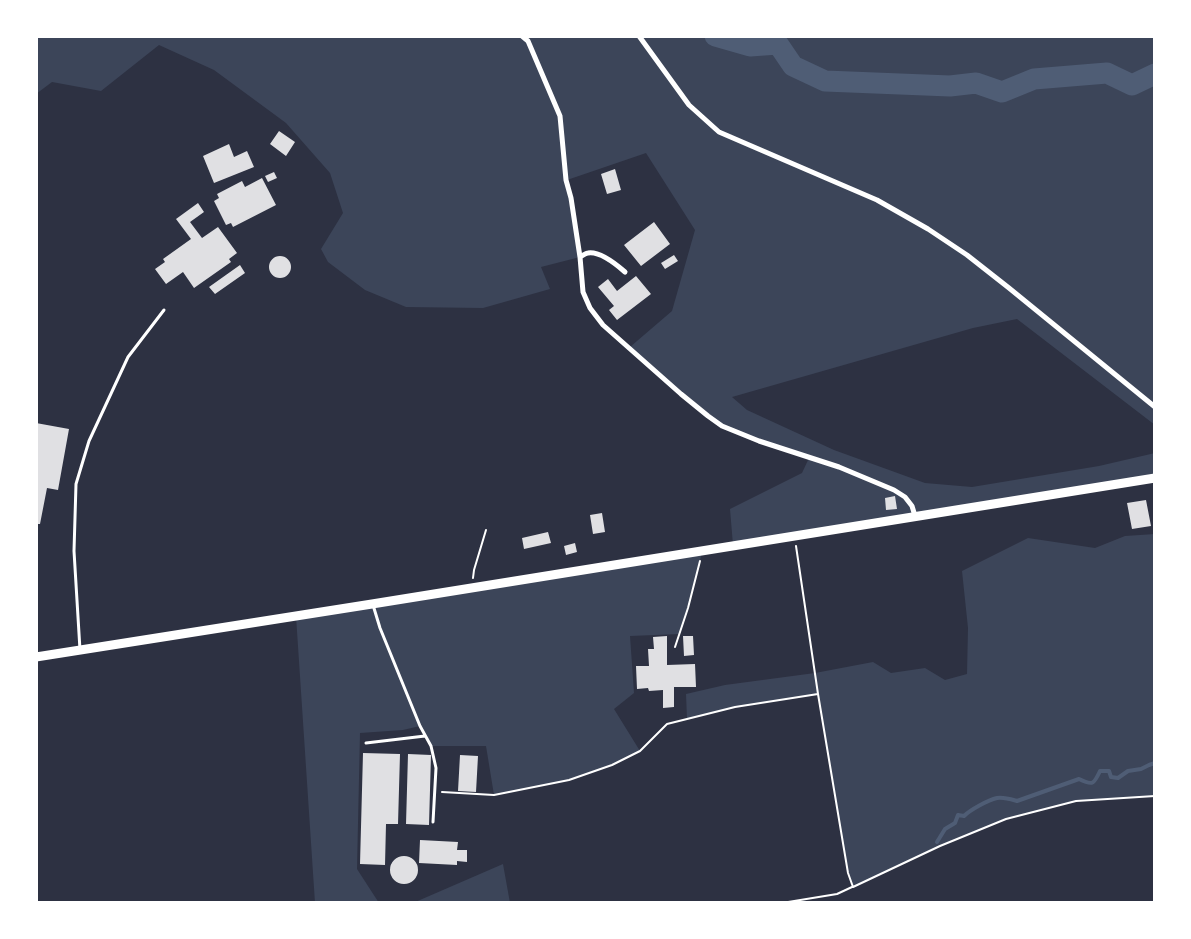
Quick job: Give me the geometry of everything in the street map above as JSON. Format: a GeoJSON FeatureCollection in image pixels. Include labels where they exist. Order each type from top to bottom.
{"type":"FeatureCollection","features":[{"type":"Feature","properties":{"kind":"main road"},"geometry":{"type":"LineString","coordinates":[[36,657],[1155,478]]}},
{"type":"Feature","properties":{"kind":"street"},"geometry":{"type":"LineString","coordinates":[[522,36],[528,41],[560,116],[566,180],[571,198],[580,257],[583,292],[590,308],[603,325],[681,394],[722,426],[758,441],[839,467],[894,490],[905,497],[912,506],[915,516]]}},
{"type":"Feature","properties":{"kind":"street"},"geometry":{"type":"LineString","coordinates":[[639,36],[689,105],[719,132],[876,200],[928,229],[967,255],[1010,288],[1155,407]]}},
{"type":"Feature","properties":{"kind":"street"},"geometry":{"type":"LineString","coordinates":[[580,257],[587,253],[598,254],[617,264],[625,272]]}},
{"type":"Feature","properties":{"kind":"lane"},"geometry":{"type":"LineString","coordinates":[[80,651],[74,551],[76,484],[88,441],[128,357],[164,310]]}},
{"type":"Feature","properties":{"kind":"lane"},"geometry":{"type":"LineString","coordinates":[[372,604],[380,628],[425,736],[431,746],[436,768],[433,822]]}},
{"type":"Feature","properties":{"kind":"lane"},"geometry":{"type":"LineString","coordinates":[[366,743],[425,736]]}},
{"type":"Feature","properties":{"kind":"path"},"geometry":{"type":"LineString","coordinates":[[472,588],[474,570],[486,530]]}},
{"type":"Feature","properties":{"kind":"path"},"geometry":{"type":"LineString","coordinates":[[795,536],[818,694],[848,872],[853,887]]}},
{"type":"Feature","properties":{"kind":"path"},"geometry":{"type":"LineString","coordinates":[[675,647],[688,608],[702,551]]}},
{"type":"Feature","properties":{"kind":"path"},"geometry":{"type":"LineString","coordinates":[[435,792],[494,795],[569,780],[640,751],[667,724],[735,707],[818,694]]}},
{"type":"Feature","properties":{"kind":"path"},"geometry":{"type":"LineString","coordinates":[[782,903],[837,894],[940,846],[1006,819],[1076,801],[1155,796]]}},
{"type":"Feature","properties":{"kind":"shaded area"},"geometry":{"type":"Polygon","coordinates":[[[36,36],[1155,36],[1155,425],[1017,319],[973,328],[732,397],[747,410],[834,450],[925,483],[972,487],[1099,466],[1155,453],[1155,478],[733,545],[730,509],[802,473],[809,458],[722,426],[630,347],[672,311],[695,230],[646,153],[567,180],[580,257],[541,267],[550,289],[483,308],[406,307],[365,290],[328,262],[321,249],[343,213],[330,173],[286,123],[214,70],[159,45],[101,91],[52,82],[36,94],[36,36]]]}},
{"type":"Feature","properties":{"kind":"shaded area"},"geometry":{"type":"Polygon","coordinates":[[[1155,534],[1155,796],[1076,801],[1006,819],[940,846],[853,887],[848,873],[818,694],[735,707],[687,719],[686,694],[725,685],[815,673],[873,662],[891,673],[925,668],[945,680],[967,674],[968,628],[962,571],[1028,538],[1095,548],[1125,536],[1155,534]]]}},
{"type":"Feature","properties":{"kind":"shaded area"},"geometry":{"type":"Polygon","coordinates":[[[702,551],[697,576],[680,634],[630,636],[634,693],[614,709],[640,751],[612,765],[569,780],[494,795],[486,746],[431,746],[420,726],[403,730],[360,733],[357,869],[379,903],[315,903],[296,616],[702,551]]]}},
{"type":"Feature","properties":{"kind":"shaded area"},"geometry":{"type":"Polygon","coordinates":[[[503,864],[510,903],[413,903],[503,864]]]}},
{"type":"Feature","properties":{"kind":"building"},"geometry":{"type":"Polygon","coordinates":[[[279,131],[295,142],[286,156],[270,144],[279,131]]]}},
{"type":"Feature","properties":{"kind":"building"},"geometry":{"type":"Polygon","coordinates":[[[229,144],[234,157],[247,151],[254,167],[214,183],[203,156],[229,144]]]}},
{"type":"Feature","properties":{"kind":"building"},"geometry":{"type":"Polygon","coordinates":[[[615,169],[621,190],[607,194],[601,174],[615,169]]]}},
{"type":"Feature","properties":{"kind":"building"},"geometry":{"type":"Polygon","coordinates":[[[274,172],[277,178],[268,182],[265,176],[274,172]]]}},
{"type":"Feature","properties":{"kind":"building"},"geometry":{"type":"Polygon","coordinates":[[[262,178],[276,205],[233,227],[231,223],[226,225],[214,201],[219,198],[217,194],[242,181],[245,187],[262,178]]]}},
{"type":"Feature","properties":{"kind":"building"},"geometry":{"type":"Polygon","coordinates":[[[198,203],[204,212],[190,222],[202,238],[218,227],[237,253],[229,259],[231,262],[194,288],[183,272],[166,284],[155,269],[165,262],[163,259],[191,239],[176,219],[198,203]]]}},
{"type":"Feature","properties":{"kind":"building"},"geometry":{"type":"Polygon","coordinates":[[[654,222],[670,244],[641,266],[624,245],[654,222]]]}},
{"type":"Feature","properties":{"kind":"building"},"geometry":{"type":"Polygon","coordinates":[[[674,255],[678,261],[665,269],[661,263],[674,255]]]}},
{"type":"Feature","properties":{"kind":"building"},"geometry":{"type":"Polygon","coordinates":[[[280,256],[288,259],[291,267],[288,275],[280,278],[272,275],[269,267],[272,259],[280,256]]]}},
{"type":"Feature","properties":{"kind":"building"},"geometry":{"type":"Polygon","coordinates":[[[240,265],[245,273],[215,294],[209,287],[240,265]]]}},
{"type":"Feature","properties":{"kind":"building"},"geometry":{"type":"Polygon","coordinates":[[[636,276],[651,294],[617,320],[609,310],[614,306],[598,287],[608,279],[617,291],[636,276]]]}},
{"type":"Feature","properties":{"kind":"building"},"geometry":{"type":"Polygon","coordinates":[[[36,423],[69,429],[58,490],[47,488],[40,524],[36,524],[36,423]]]}},
{"type":"Feature","properties":{"kind":"building"},"geometry":{"type":"Polygon","coordinates":[[[895,496],[897,509],[886,510],[885,498],[895,496]]]}},
{"type":"Feature","properties":{"kind":"building"},"geometry":{"type":"Polygon","coordinates":[[[1146,500],[1151,526],[1132,529],[1127,503],[1146,500]]]}},
{"type":"Feature","properties":{"kind":"building"},"geometry":{"type":"Polygon","coordinates":[[[602,513],[605,532],[593,534],[590,515],[602,513]]]}},
{"type":"Feature","properties":{"kind":"building"},"geometry":{"type":"Polygon","coordinates":[[[548,532],[551,543],[524,549],[522,538],[548,532]]]}},
{"type":"Feature","properties":{"kind":"building"},"geometry":{"type":"Polygon","coordinates":[[[575,543],[577,552],[566,555],[564,546],[575,543]]]}},
{"type":"Feature","properties":{"kind":"building"},"geometry":{"type":"Polygon","coordinates":[[[667,636],[667,665],[695,664],[696,687],[674,687],[674,707],[663,708],[663,690],[649,691],[648,688],[637,689],[636,666],[649,666],[648,649],[654,649],[653,637],[667,636]]]}},
{"type":"Feature","properties":{"kind":"building"},"geometry":{"type":"Polygon","coordinates":[[[683,636],[693,636],[694,655],[684,656],[683,636]]]}},
{"type":"Feature","properties":{"kind":"building"},"geometry":{"type":"Polygon","coordinates":[[[363,753],[400,754],[398,824],[386,824],[385,865],[360,864],[363,753]]]}},
{"type":"Feature","properties":{"kind":"building"},"geometry":{"type":"Polygon","coordinates":[[[408,754],[431,755],[429,825],[406,824],[408,754]]]}},
{"type":"Feature","properties":{"kind":"building"},"geometry":{"type":"Polygon","coordinates":[[[460,755],[478,756],[476,792],[458,791],[460,755]]]}},
{"type":"Feature","properties":{"kind":"building"},"geometry":{"type":"Polygon","coordinates":[[[420,840],[458,842],[457,850],[467,850],[467,862],[457,861],[457,865],[419,863],[420,840]]]}},
{"type":"Feature","properties":{"kind":"building"},"geometry":{"type":"Polygon","coordinates":[[[404,856],[414,860],[418,870],[414,880],[404,884],[394,880],[390,870],[394,860],[404,856]]]}},
{"type":"Feature","properties":{"kind":"waterway"},"geometry":{"type":"LineString","coordinates":[[715,36],[750,46],[778,44],[793,66],[825,81],[950,86],[976,83],[1002,92],[1034,79],[1107,73],[1132,85],[1155,74]]}},
{"type":"Feature","properties":{"kind":"waterway"},"geometry":{"type":"LineString","coordinates":[[937,842],[945,829],[955,823],[958,815],[964,816],[993,799],[1007,798],[1017,801],[1079,779],[1090,783],[1096,779],[1100,771],[1109,771],[1111,777],[1118,778],[1128,771],[1141,769],[1155,763]]}}]}
